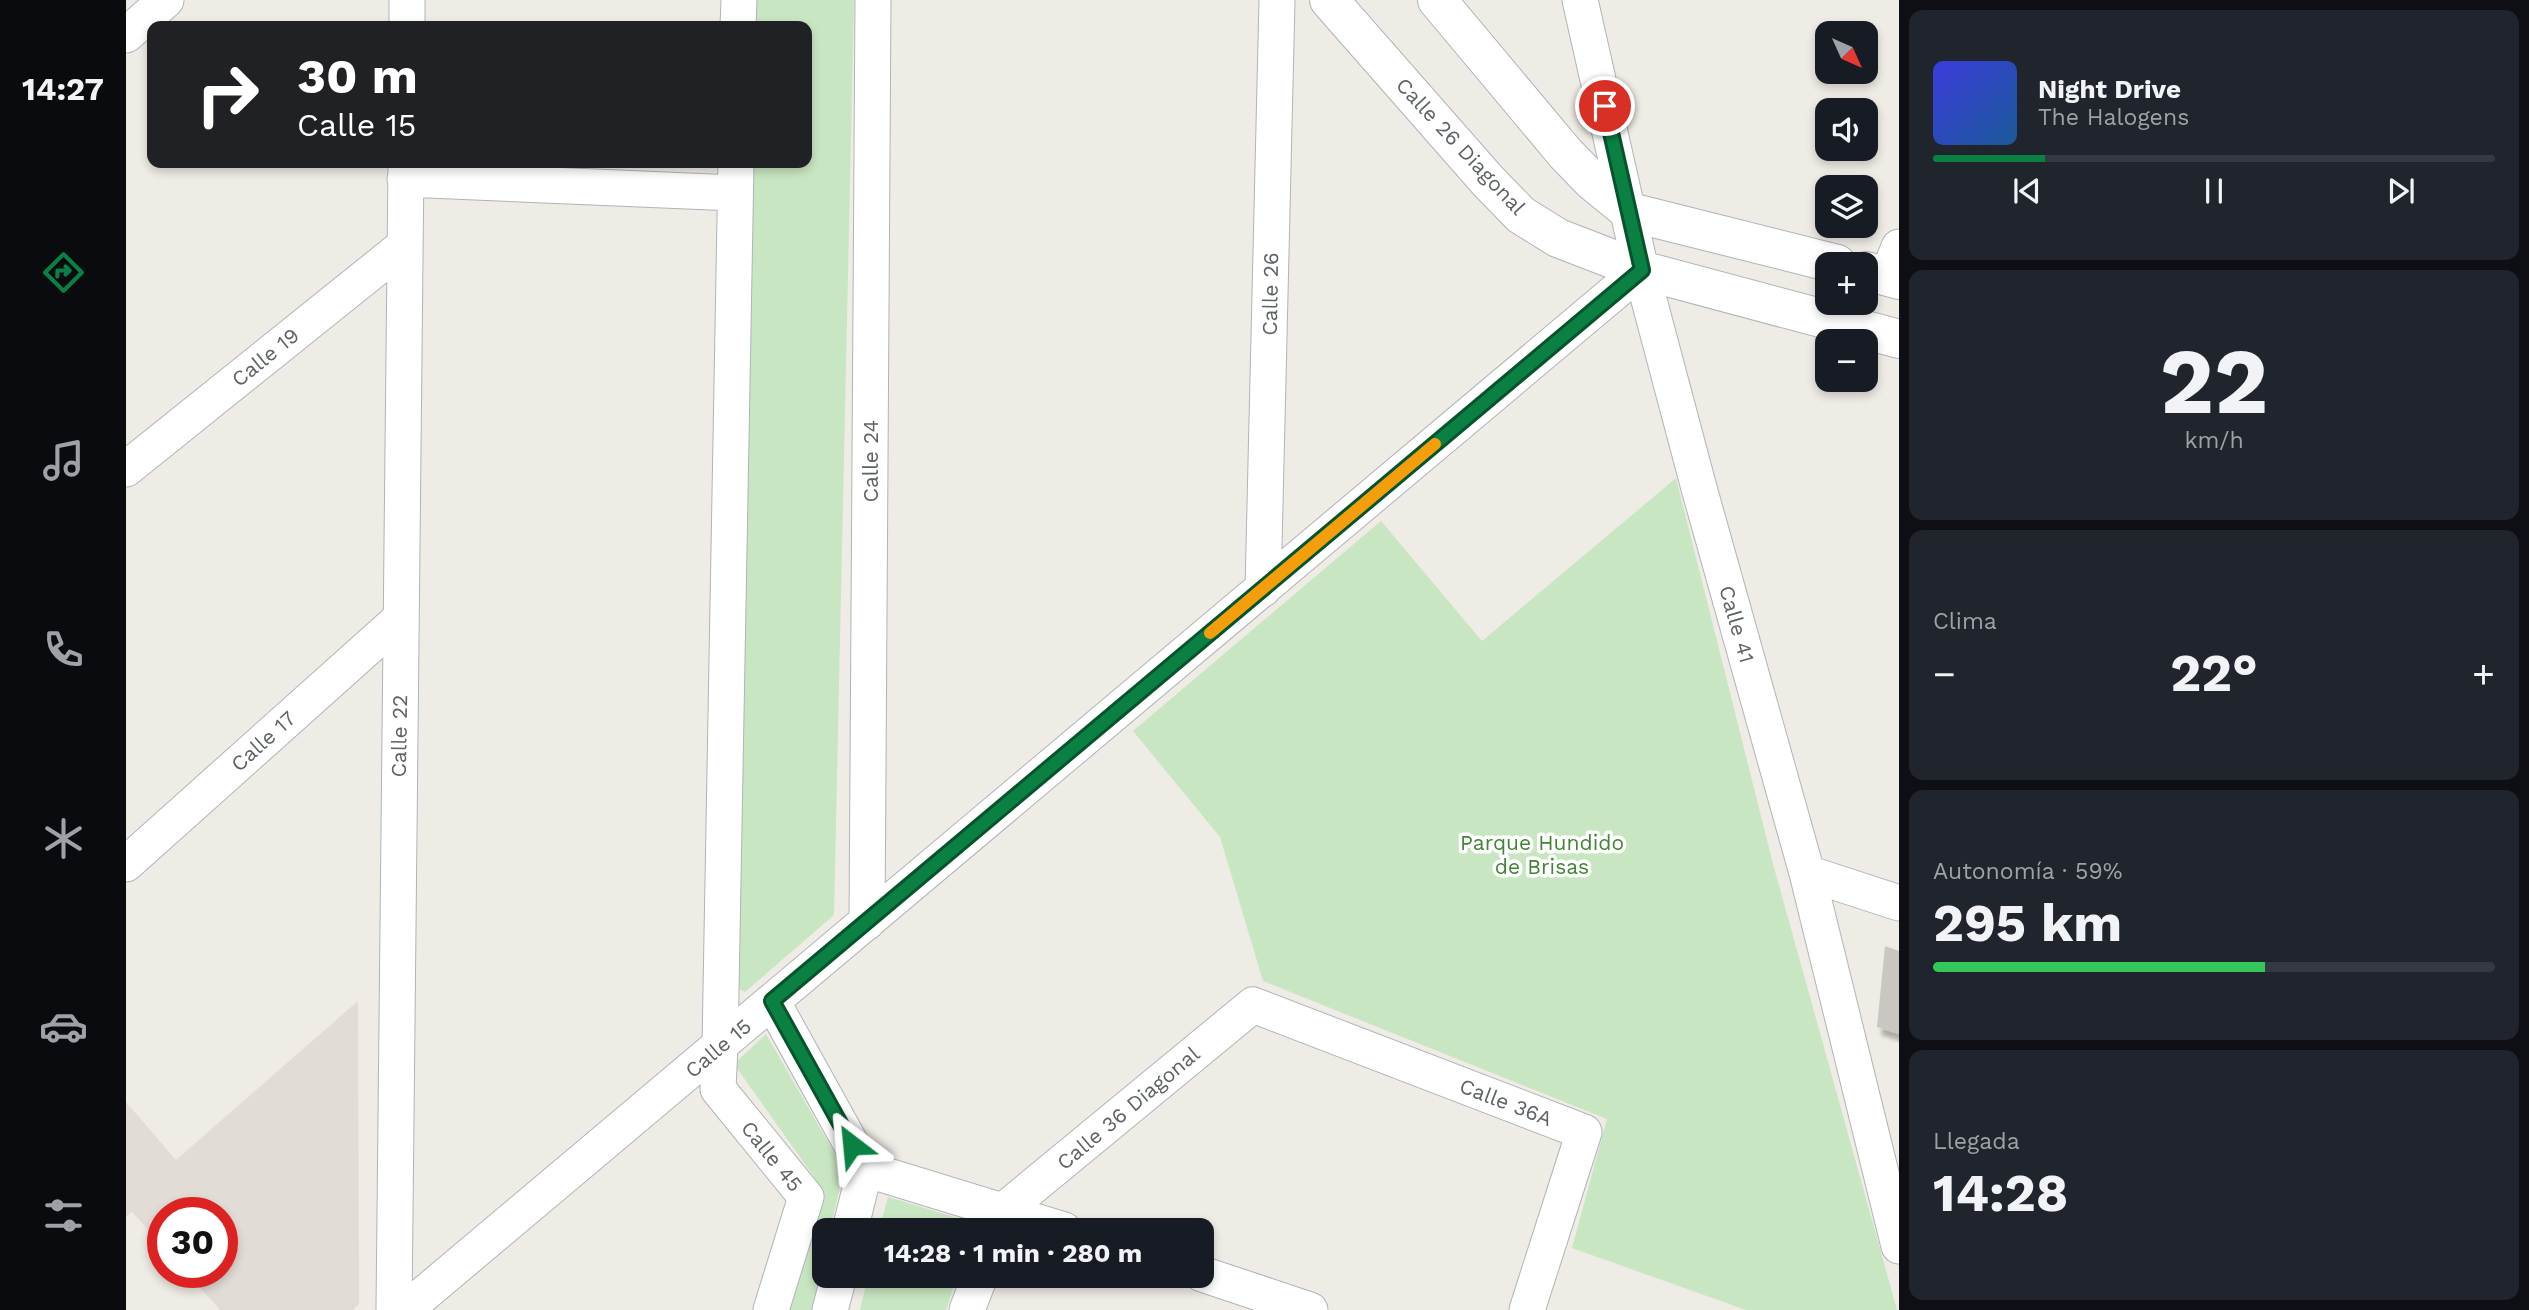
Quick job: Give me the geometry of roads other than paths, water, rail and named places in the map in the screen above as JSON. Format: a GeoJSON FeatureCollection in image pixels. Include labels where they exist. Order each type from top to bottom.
{"type":"FeatureCollection","features":[{"type":"Feature","properties":{"kind":"street"},"geometry":{"type":"LineString","coordinates":[[126,36],[166,0]]}},
{"type":"Feature","properties":{"kind":"street"},"geometry":{"type":"LineString","coordinates":[[407,0],[407,21]]}},
{"type":"Feature","properties":{"kind":"street"},"geometry":{"type":"LineString","coordinates":[[738,21],[739,0]]}},
{"type":"Feature","properties":{"kind":"street","name":"Calle 24"},"geometry":{"type":"LineString","coordinates":[[867,922],[873,0]]}},
{"type":"Feature","properties":{"kind":"street","name":"Calle 26"},"geometry":{"type":"LineString","coordinates":[[1263,589],[1278,0]]}},
{"type":"Feature","properties":{"kind":"street","name":"Calle 26 Diagonal"},"geometry":{"type":"LineString","coordinates":[[1329,0],[1487,180],[1521,215],[1558,238],[1642,270],[1899,339]]}},
{"type":"Feature","properties":{"kind":"street"},"geometry":{"type":"LineString","coordinates":[[1437,0],[1565,153],[1592,181],[1630,212],[1815,258]]}},
{"type":"Feature","properties":{"kind":"street","name":"Calle 41"},"geometry":{"type":"LineString","coordinates":[[1580,0],[1642,270],[1699,488],[1807,873],[1899,1246]]}},
{"type":"Feature","properties":{"kind":"street"},"geometry":{"type":"LineString","coordinates":[[406,171],[736,178],[720,1046]]}},
{"type":"Feature","properties":{"kind":"street","name":"Calle 22"},"geometry":{"type":"LineString","coordinates":[[394,1310],[406,171]]}},
{"type":"Feature","properties":{"kind":"street","name":"Calle 19"},"geometry":{"type":"LineString","coordinates":[[126,469],[405,245]]}},
{"type":"Feature","properties":{"kind":"street","name":"Calle 15"},"geometry":{"type":"LineString","coordinates":[[405,1310],[1642,270]]}},
{"type":"Feature","properties":{"kind":"street","name":"Calle 17"},"geometry":{"type":"LineString","coordinates":[[126,864],[401,618]]}},
{"type":"Feature","properties":{"kind":"street"},"geometry":{"type":"LineString","coordinates":[[1807,873],[1899,903]]}},
{"type":"Feature","properties":{"kind":"street"},"geometry":{"type":"LineString","coordinates":[[772,1001],[865,1169],[992,1218]]}},
{"type":"Feature","properties":{"kind":"street","name":"Calle 36 Diagonal"},"geometry":{"type":"LineString","coordinates":[[1003,1218],[1252,1004]]}},
{"type":"Feature","properties":{"kind":"street","name":"Calle 36A"},"geometry":{"type":"LineString","coordinates":[[1252,1004],[1584,1132],[1527,1310]]}},
{"type":"Feature","properties":{"kind":"street","name":"Calle 45"},"geometry":{"type":"LineString","coordinates":[[720,1046],[718,1089],[806,1197],[771,1310]]}},
{"type":"Feature","properties":{"kind":"street"},"geometry":{"type":"LineString","coordinates":[[853,1218],[865,1169]]}},
{"type":"Feature","properties":{"kind":"street"},"geometry":{"type":"LineString","coordinates":[[1214,1282],[1236,1298],[1310,1310]]}},
{"type":"Feature","properties":{"kind":"street"},"geometry":{"type":"LineString","coordinates":[[830,1310],[836,1288]]}},
{"type":"Feature","properties":{"kind":"street"},"geometry":{"type":"LineString","coordinates":[[967,1310],[975,1288]]}},
{"type":"Feature","properties":{"kind":"park label","name":"Parque Hundido de Brisas"},"geometry":{"type":"Point","coordinates":[1542,854]}}]}
